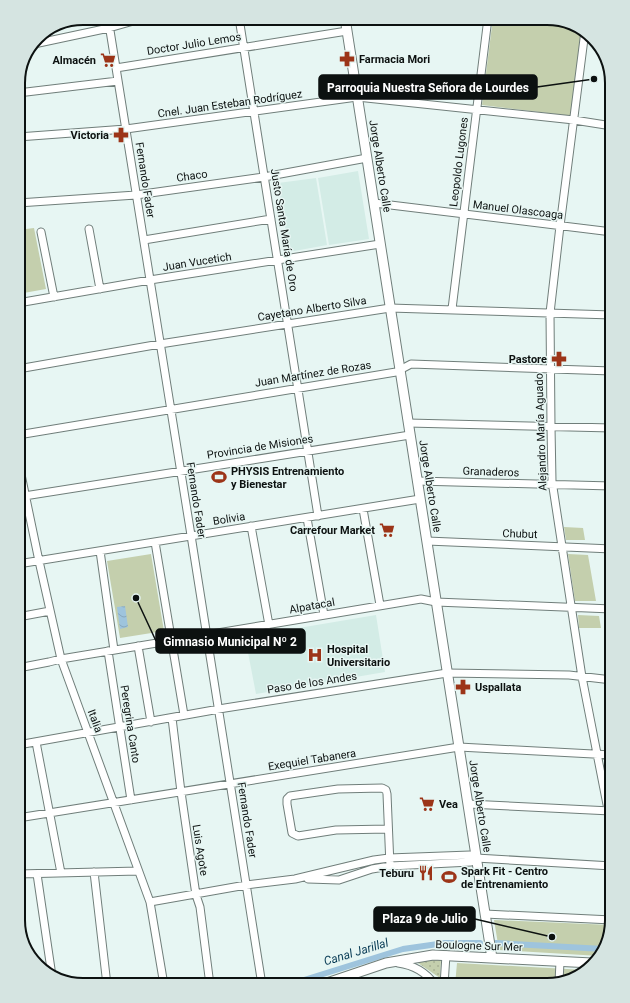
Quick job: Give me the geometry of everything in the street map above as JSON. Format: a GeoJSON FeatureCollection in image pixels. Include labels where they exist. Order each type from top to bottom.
{"type":"FeatureCollection","features":[{"type":"Feature","properties":{"kind":"main road","name":"Jorge Alberto Calle"},"geometry":{"type":"LineString","coordinates":[[346,25],[492,958]]}},
{"type":"Feature","properties":{"kind":"main road","name":"Boulogne Sur Mer"},"geometry":{"type":"LineString","coordinates":[[343,978],[392,962],[433,955],[586,963]]}},
{"type":"Feature","properties":{"kind":"street","name":"Fernando Fader"},"geometry":{"type":"LineString","coordinates":[[109,25],[261,978]]}},
{"type":"Feature","properties":{"kind":"street"},"geometry":{"type":"LineString","coordinates":[[42,42],[120,25]]}},
{"type":"Feature","properties":{"kind":"street","name":"Justo Santa María de Oro"},"geometry":{"type":"LineString","coordinates":[[240,25],[318,516]]}},
{"type":"Feature","properties":{"kind":"street","name":"Leopoldo Lugones"},"geometry":{"type":"LineString","coordinates":[[452,309],[487,25]]}},
{"type":"Feature","properties":{"kind":"street","name":"Doctor Julio Lemos"},"geometry":{"type":"LineString","coordinates":[[116,68],[347,31]]}},
{"type":"Feature","properties":{"kind":"street","name":"Alejandro María Aguado"},"geometry":{"type":"LineString","coordinates":[[584,38],[550,313],[551,427],[553,485],[562,546],[582,676],[605,788]]}},
{"type":"Feature","properties":{"kind":"street"},"geometry":{"type":"LineString","coordinates":[[25,92],[118,81]]}},
{"type":"Feature","properties":{"kind":"street","name":"Cnel. Juan Esteban Rodríguez"},"geometry":{"type":"LineString","coordinates":[[25,136],[126,129],[357,97],[574,120],[605,125]]}},
{"type":"Feature","properties":{"kind":"street","name":"Chaco"},"geometry":{"type":"LineString","coordinates":[[25,203],[136,196],[264,177],[367,158]]}},
{"type":"Feature","properties":{"kind":"street","name":"Manuel Olascoaga"},"geometry":{"type":"LineString","coordinates":[[374,203],[605,231]]}},
{"type":"Feature","properties":{"kind":"street"},"geometry":{"type":"LineString","coordinates":[[144,240],[271,219]]}},
{"type":"Feature","properties":{"kind":"street"},"geometry":{"type":"LineString","coordinates":[[89,229],[100,289]]}},
{"type":"Feature","properties":{"kind":"street"},"geometry":{"type":"LineString","coordinates":[[41,232],[54,297]]}},
{"type":"Feature","properties":{"kind":"street","name":"Juan Vucetich"},"geometry":{"type":"LineString","coordinates":[[25,302],[150,280],[380,244]]}},
{"type":"Feature","properties":{"kind":"street","name":"Cayetano Alberto Silva"},"geometry":{"type":"LineString","coordinates":[[25,368],[160,344],[390,308],[605,315]]}},
{"type":"Feature","properties":{"kind":"street","name":"Juan Martínez de Rozas"},"geometry":{"type":"LineString","coordinates":[[25,434],[400,370],[411,364],[605,371]]}},
{"type":"Feature","properties":{"kind":"street"},"geometry":{"type":"LineString","coordinates":[[408,423],[605,428]]}},
{"type":"Feature","properties":{"kind":"street","name":"Provincia de Misiones"},"geometry":{"type":"LineString","coordinates":[[25,497],[308,450],[410,435]]}},
{"type":"Feature","properties":{"kind":"street","name":"Granaderos"},"geometry":{"type":"LineString","coordinates":[[417,481],[605,486]]}},
{"type":"Feature","properties":{"kind":"street","name":"Bolivia"},"geometry":{"type":"LineString","coordinates":[[25,563],[420,499]]}},
{"type":"Feature","properties":{"kind":"street","name":"Italia"},"geometry":{"type":"LineString","coordinates":[[25,508],[39,560],[61,659],[150,902],[163,978]]}},
{"type":"Feature","properties":{"kind":"street"},"geometry":{"type":"LineString","coordinates":[[363,508],[380,605]]}},
{"type":"Feature","properties":{"kind":"street"},"geometry":{"type":"LineString","coordinates":[[307,518],[324,615]]}},
{"type":"Feature","properties":{"kind":"street"},"geometry":{"type":"LineString","coordinates":[[251,526],[268,625]]}},
{"type":"Feature","properties":{"kind":"street","name":"Chubut"},"geometry":{"type":"LineString","coordinates":[[427,541],[605,549]]}},
{"type":"Feature","properties":{"kind":"street"},"geometry":{"type":"LineString","coordinates":[[155,542],[184,716]]}},
{"type":"Feature","properties":{"kind":"street","name":"Peregrina Canto"},"geometry":{"type":"LineString","coordinates":[[100,551],[120,727],[132,800]]}},
{"type":"Feature","properties":{"kind":"street","name":"Alpatacal"},"geometry":{"type":"LineString","coordinates":[[25,667],[61,659],[422,599],[436,602],[605,609]]}},
{"type":"Feature","properties":{"kind":"street"},"geometry":{"type":"LineString","coordinates":[[25,616],[50,611]]}},
{"type":"Feature","properties":{"kind":"street"},"geometry":{"type":"LineString","coordinates":[[138,646],[151,722]]}},
{"type":"Feature","properties":{"kind":"street","name":"Paso de los Andes"},"geometry":{"type":"LineString","coordinates":[[25,744],[218,709],[447,673],[570,675],[605,679]]}},
{"type":"Feature","properties":{"kind":"street","name":"Luis Agote"},"geometry":{"type":"LineString","coordinates":[[172,718],[181,792],[196,895],[200,907],[209,978]]}},
{"type":"Feature","properties":{"kind":"street"},"geometry":{"type":"LineString","coordinates":[[36,742],[61,873]]}},
{"type":"Feature","properties":{"kind":"street","name":"Exequiel Tabanera"},"geometry":{"type":"LineString","coordinates":[[25,817],[459,747],[605,755]]}},
{"type":"Feature","properties":{"kind":"street"},"geometry":{"type":"LineString","coordinates":[[388,829],[336,830],[298,836],[294,835],[292,833],[286,804],[287,799],[290,796],[329,790],[382,788],[386,790],[390,866]]}},
{"type":"Feature","properties":{"kind":"street"},"geometry":{"type":"LineString","coordinates":[[468,804],[605,810]]}},
{"type":"Feature","properties":{"kind":"street"},"geometry":{"type":"LineString","coordinates":[[150,902],[246,885],[296,879],[374,860],[389,858],[416,860],[470,856],[476,858],[605,866]]}},
{"type":"Feature","properties":{"kind":"street"},"geometry":{"type":"LineString","coordinates":[[296,879],[339,880],[372,869],[416,860]]}},
{"type":"Feature","properties":{"kind":"street"},"geometry":{"type":"LineString","coordinates":[[25,874],[138,871]]}},
{"type":"Feature","properties":{"kind":"street"},"geometry":{"type":"LineString","coordinates":[[94,872],[107,978]]}},
{"type":"Feature","properties":{"kind":"street"},"geometry":{"type":"LineString","coordinates":[[37,874],[51,968]]}},
{"type":"Feature","properties":{"kind":"street"},"geometry":{"type":"LineString","coordinates":[[485,914],[605,920]]}},
{"type":"Feature","properties":{"kind":"street"},"geometry":{"type":"LineString","coordinates":[[444,978],[446,955]]}},
{"type":"Feature","properties":{"kind":"street"},"geometry":{"type":"LineString","coordinates":[[392,962],[406,964],[422,972],[428,978]]}},
{"type":"Feature","properties":{"kind":"street"},"geometry":{"type":"LineString","coordinates":[[559,977],[560,962]]}},
{"type":"Feature","properties":{"kind":"shaded area"},"geometry":{"type":"Polygon","coordinates":[[[358,171],[369,239],[329,245],[318,178],[358,171]]]}},
{"type":"Feature","properties":{"kind":"shaded area"},"geometry":{"type":"Polygon","coordinates":[[[316,178],[327,245],[289,252],[278,183],[316,178]]]}},
{"type":"Feature","properties":{"kind":"shaded area","name":"Hospital Universitario"},"geometry":{"type":"Polygon","coordinates":[[[376,615],[385,672],[256,694],[245,637],[376,615]]]}},
{"type":"Feature","properties":{"kind":"green space"},"geometry":{"type":"Polygon","coordinates":[[[492,25],[551,25],[566,28],[582,37],[572,116],[482,105],[492,25]]]}},
{"type":"Feature","properties":{"kind":"green space"},"geometry":{"type":"Polygon","coordinates":[[[34,228],[46,289],[25,293],[25,229],[34,228]]]}},
{"type":"Feature","properties":{"kind":"green space"},"geometry":{"type":"Polygon","coordinates":[[[564,527],[583,528],[585,540],[566,540],[564,527]]]}},
{"type":"Feature","properties":{"kind":"green space"},"geometry":{"type":"Polygon","coordinates":[[[151,554],[164,631],[120,638],[107,561],[151,554]]]}},
{"type":"Feature","properties":{"kind":"green space"},"geometry":{"type":"Polygon","coordinates":[[[568,554],[588,555],[596,601],[575,601],[568,554]]]}},
{"type":"Feature","properties":{"kind":"green space"},"geometry":{"type":"Polygon","coordinates":[[[578,615],[599,616],[601,628],[579,628],[578,615]]]}},
{"type":"Feature","properties":{"kind":"green space"},"geometry":{"type":"Polygon","coordinates":[[[494,920],[605,925],[601,942],[593,956],[499,950],[494,920]]]}},
{"type":"Feature","properties":{"kind":"green space"},"geometry":{"type":"Polygon","coordinates":[[[441,958],[440,978],[415,961],[441,958]]]}},
{"type":"Feature","properties":{"kind":"green space"},"geometry":{"type":"Polygon","coordinates":[[[457,963],[577,970],[555,978],[456,978],[457,963]]]}},
{"type":"Feature","properties":{"kind":"water"},"geometry":{"type":"Polygon","coordinates":[[[125,606],[128,627],[120,629],[117,607],[125,606]]]}},
{"type":"Feature","properties":{"kind":"waterway","name":"Canal Jarillal"},"geometry":{"type":"LineString","coordinates":[[310,978],[403,949],[445,943],[480,943]]}},
{"type":"Feature","properties":{"kind":"waterway","name":"Canal Jarillal"},"geometry":{"type":"LineString","coordinates":[[496,943],[597,949]]}},
{"type":"Feature","properties":{"kind":"place","name":"Farmacia Mori"},"geometry":{"type":"Point","coordinates":[347,59]}},
{"type":"Feature","properties":{"kind":"place","name":"Almacén"},"geometry":{"type":"Point","coordinates":[108,60]}},
{"type":"Feature","properties":{"kind":"place","name":"Parroquia Nuestra Señora de Lourdes"},"geometry":{"type":"Point","coordinates":[594,79]}},
{"type":"Feature","properties":{"kind":"place","name":"Victoria"},"geometry":{"type":"Point","coordinates":[121,135]}},
{"type":"Feature","properties":{"kind":"place","name":"Pastore"},"geometry":{"type":"Point","coordinates":[559,359]}},
{"type":"Feature","properties":{"kind":"place","name":"PHYSIS Entrenamiento y Bienestar"},"geometry":{"type":"Point","coordinates":[219,477]}},
{"type":"Feature","properties":{"kind":"place","name":"Carrefour Market"},"geometry":{"type":"Point","coordinates":[387,530]}},
{"type":"Feature","properties":{"kind":"place","name":"Gimnasio Municipal Nº 2"},"geometry":{"type":"Point","coordinates":[136,598]}},
{"type":"Feature","properties":{"kind":"place","name":"Hospital Universitario"},"geometry":{"type":"Point","coordinates":[315,655]}},
{"type":"Feature","properties":{"kind":"place","name":"Uspallata"},"geometry":{"type":"Point","coordinates":[463,687]}},
{"type":"Feature","properties":{"kind":"place","name":"Vea"},"geometry":{"type":"Point","coordinates":[427,804]}},
{"type":"Feature","properties":{"kind":"place","name":"Teburu"},"geometry":{"type":"Point","coordinates":[426,873]}},
{"type":"Feature","properties":{"kind":"place","name":"Spark Fit - Centro de Entrenamiento"},"geometry":{"type":"Point","coordinates":[449,877]}},
{"type":"Feature","properties":{"kind":"place","name":"Plaza 9 de Julio"},"geometry":{"type":"Point","coordinates":[552,937]}}]}
